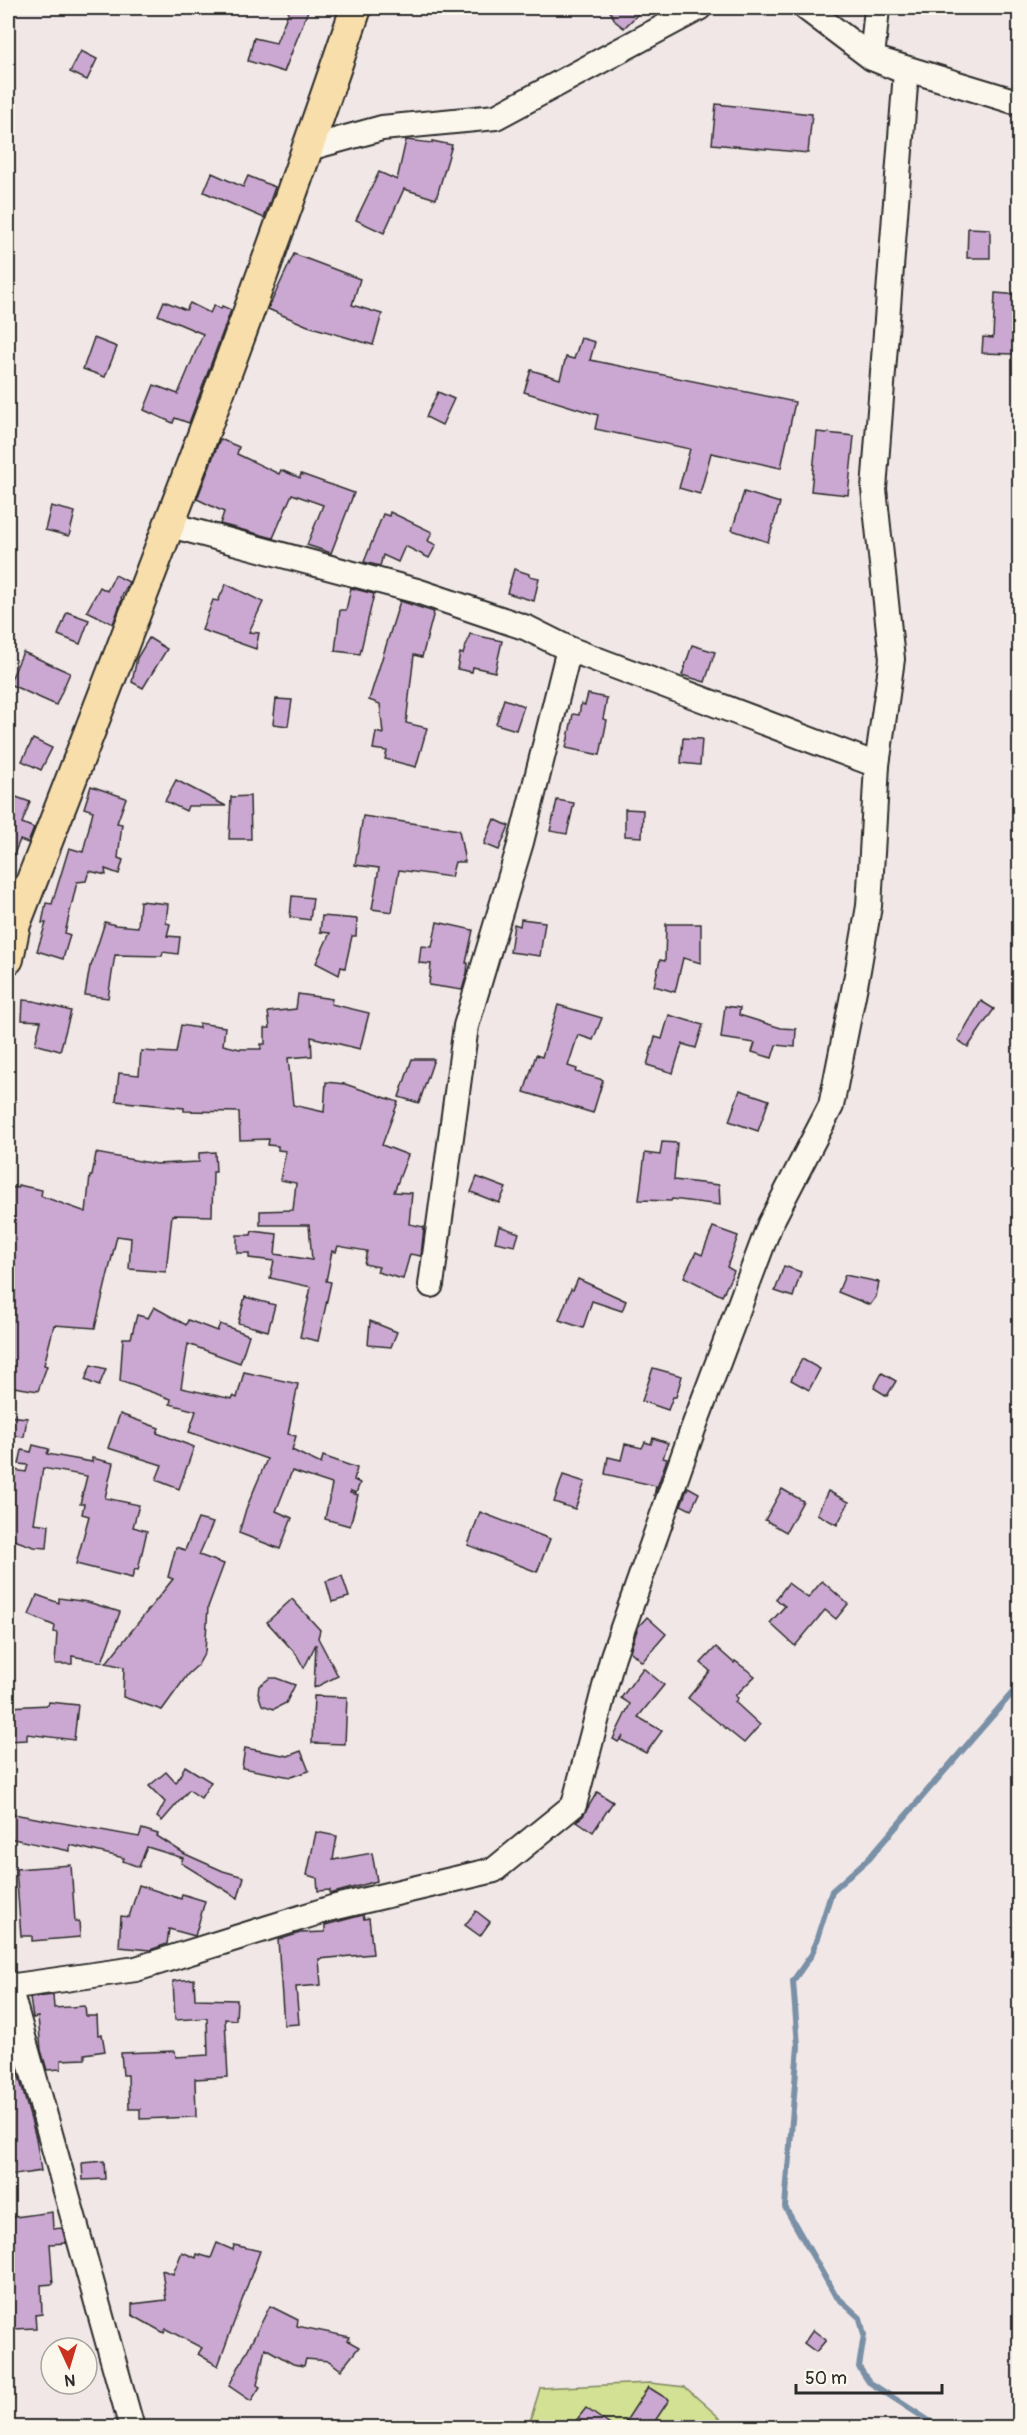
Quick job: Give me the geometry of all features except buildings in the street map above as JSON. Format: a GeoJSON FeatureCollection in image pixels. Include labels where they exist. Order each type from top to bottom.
{"type":"FeatureCollection","features":[{"type":"Feature","properties":{"kind":"main road"},"geometry":{"type":"LineString","coordinates":[[8,959],[15,924],[170,525],[309,148],[356,8]]}},
{"type":"Feature","properties":{"kind":"street"},"geometry":{"type":"LineString","coordinates":[[309,148],[382,128],[496,117],[699,8]]}},
{"type":"Feature","properties":{"kind":"street"},"geometry":{"type":"LineString","coordinates":[[132,2427],[8,1985],[136,1969],[332,1908],[495,1870],[574,1805],[613,1656],[697,1419],[770,1224],[831,1106],[869,906],[877,765],[892,659],[874,489],[906,72],[872,58],[806,8]]}},
{"type":"Feature","properties":{"kind":"street"},"geometry":{"type":"LineString","coordinates":[[872,58],[877,8]]}},
{"type":"Feature","properties":{"kind":"street"},"geometry":{"type":"LineString","coordinates":[[872,58],[1020,102]]}},
{"type":"Feature","properties":{"kind":"street"},"geometry":{"type":"LineString","coordinates":[[170,525],[417,591],[527,628],[569,649],[877,765]]}},
{"type":"Feature","properties":{"kind":"street"},"geometry":{"type":"LineString","coordinates":[[431,1285],[466,1026],[521,842],[569,649]]}},
{"type":"Feature","properties":{"kind":"green space"},"geometry":{"type":"Polygon","coordinates":[[[650,2383],[685,2387],[730,2427],[528,2428],[540,2388],[650,2383]]]}},
{"type":"Feature","properties":{"kind":"waterway"},"geometry":{"type":"LineString","coordinates":[[940,2428],[869,2382],[859,2367],[864,2335],[860,2318],[835,2295],[785,2207],[798,2046],[793,1981],[812,1954],[832,1891],[869,1858],[1020,1684]]}}]}
